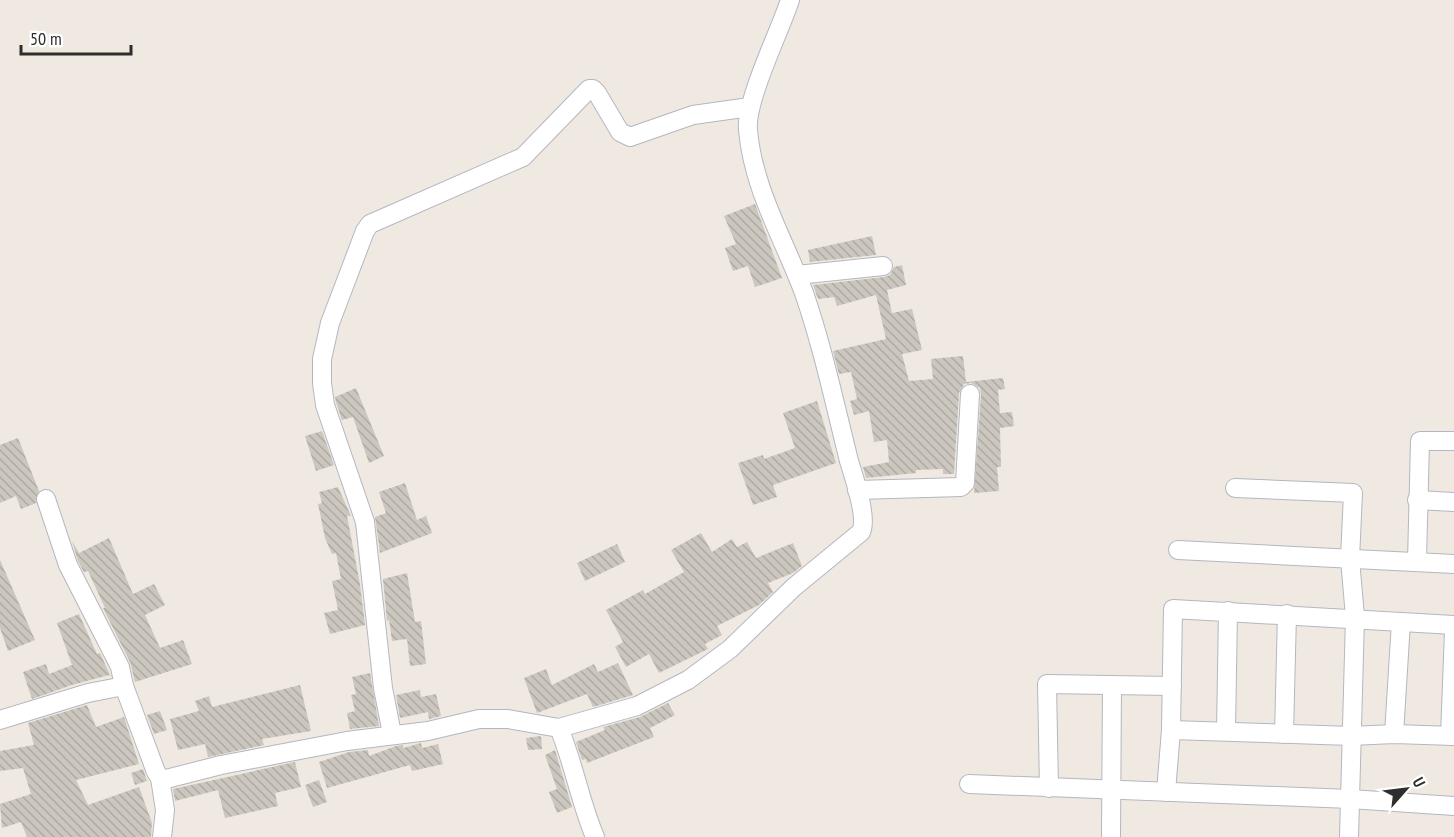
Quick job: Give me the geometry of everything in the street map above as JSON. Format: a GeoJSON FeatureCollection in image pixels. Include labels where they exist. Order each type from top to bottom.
{"type":"FeatureCollection","features":[{"type":"Feature","properties":{"kind":"street"},"geometry":{"type":"LineString","coordinates":[[160,778],[166,779],[221,765],[392,734],[495,718],[559,728],[638,706],[688,680],[730,649],[794,587],[861,532],[864,526],[857,489],[828,369],[797,275],[761,190],[747,128],[750,107],[790,0]]}},
{"type":"Feature","properties":{"kind":"street"},"geometry":{"type":"LineString","coordinates":[[392,734],[383,688],[365,522],[325,405],[322,383],[322,359],[330,323],[365,231],[370,224],[523,157],[589,89],[597,93],[620,132],[630,137],[693,115],[750,107]]}},
{"type":"Feature","properties":{"kind":"street"},"geometry":{"type":"LineString","coordinates":[[797,275],[884,266]]}},
{"type":"Feature","properties":{"kind":"street"},"geometry":{"type":"LineString","coordinates":[[857,489],[960,487],[965,483],[970,394]]}},
{"type":"Feature","properties":{"kind":"street"},"geometry":{"type":"LineString","coordinates":[[1417,562],[1420,441],[1454,441]]}},
{"type":"Feature","properties":{"kind":"street"},"geometry":{"type":"LineString","coordinates":[[1235,488],[1353,493],[1350,559],[1355,618],[1349,837]]}},
{"type":"Feature","properties":{"kind":"street"},"geometry":{"type":"LineString","coordinates":[[46,499],[68,565],[120,668],[124,686],[160,778],[165,810],[162,837]]}},
{"type":"Feature","properties":{"kind":"street"},"geometry":{"type":"LineString","coordinates":[[1417,500],[1454,502]]}},
{"type":"Feature","properties":{"kind":"street"},"geometry":{"type":"LineString","coordinates":[[1178,550],[1454,564]]}},
{"type":"Feature","properties":{"kind":"street"},"geometry":{"type":"LineString","coordinates":[[1166,792],[1173,686],[1173,609],[1454,625]]}},
{"type":"Feature","properties":{"kind":"street"},"geometry":{"type":"LineString","coordinates":[[1226,731],[1228,611]]}},
{"type":"Feature","properties":{"kind":"street"},"geometry":{"type":"LineString","coordinates":[[1284,734],[1287,614]]}},
{"type":"Feature","properties":{"kind":"street"},"geometry":{"type":"LineString","coordinates":[[1394,734],[1401,622]]}},
{"type":"Feature","properties":{"kind":"street"},"geometry":{"type":"LineString","coordinates":[[1171,730],[1350,736],[1394,734],[1452,736],[1454,631]]}},
{"type":"Feature","properties":{"kind":"street"},"geometry":{"type":"LineString","coordinates":[[1049,788],[1047,684],[1173,686]]}},
{"type":"Feature","properties":{"kind":"street"},"geometry":{"type":"LineString","coordinates":[[1111,837],[1112,685]]}},
{"type":"Feature","properties":{"kind":"street"},"geometry":{"type":"LineString","coordinates":[[0,720],[88,693],[124,686]]}},
{"type":"Feature","properties":{"kind":"street"},"geometry":{"type":"LineString","coordinates":[[559,728],[571,756],[584,809],[595,837]]}},
{"type":"Feature","properties":{"kind":"street"},"geometry":{"type":"LineString","coordinates":[[969,784],[1350,799],[1388,804],[1454,806]]}},
{"type":"Feature","properties":{"kind":"building"},"geometry":{"type":"Polygon","coordinates":[[[755,204],[782,278],[755,287],[748,266],[733,271],[725,248],[736,244],[724,216],[755,204]]]}},
{"type":"Feature","properties":{"kind":"building"},"geometry":{"type":"Polygon","coordinates":[[[872,236],[876,255],[810,262],[808,250],[872,236]]]}},
{"type":"Feature","properties":{"kind":"building"},"geometry":{"type":"Polygon","coordinates":[[[902,265],[906,285],[887,290],[892,313],[912,309],[922,350],[902,354],[909,381],[933,379],[931,359],[963,356],[966,382],[1003,378],[1005,389],[998,390],[1000,413],[1012,412],[1014,426],[1000,428],[1001,467],[997,467],[999,491],[974,493],[981,395],[980,388],[971,383],[964,384],[959,393],[954,474],[943,474],[943,469],[916,470],[916,473],[866,478],[863,467],[889,462],[887,440],[874,442],[869,411],[854,415],[850,401],[857,399],[851,372],[839,374],[833,351],[886,339],[876,295],[837,306],[834,297],[818,299],[813,285],[884,277],[890,275],[894,267],[902,265]]]}},
{"type":"Feature","properties":{"kind":"building"},"geometry":{"type":"Polygon","coordinates":[[[356,388],[384,456],[369,463],[353,417],[342,420],[335,397],[356,388]]]}},
{"type":"Feature","properties":{"kind":"building"},"geometry":{"type":"Polygon","coordinates":[[[817,401],[836,463],[773,485],[777,497],[753,505],[738,463],[763,455],[764,459],[795,448],[783,413],[817,401]]]}},
{"type":"Feature","properties":{"kind":"building"},"geometry":{"type":"Polygon","coordinates":[[[322,431],[334,465],[316,471],[305,436],[322,431]]]}},
{"type":"Feature","properties":{"kind":"building"},"geometry":{"type":"Polygon","coordinates":[[[18,438],[39,491],[36,503],[21,509],[16,496],[0,503],[0,445],[18,438]]]}},
{"type":"Feature","properties":{"kind":"building"},"geometry":{"type":"Polygon","coordinates":[[[405,483],[417,520],[426,516],[432,533],[380,553],[375,517],[386,513],[379,492],[405,483]]]}},
{"type":"Feature","properties":{"kind":"building"},"geometry":{"type":"Polygon","coordinates":[[[338,487],[351,516],[347,516],[365,625],[330,634],[324,613],[338,610],[332,581],[341,579],[336,553],[332,554],[325,538],[318,504],[322,503],[319,492],[338,487]]]}},
{"type":"Feature","properties":{"kind":"building"},"geometry":{"type":"Polygon","coordinates":[[[701,533],[712,552],[732,539],[737,547],[747,542],[756,558],[793,543],[802,566],[793,573],[768,583],[773,592],[759,605],[717,626],[722,635],[705,644],[708,649],[659,673],[649,654],[626,667],[615,647],[623,642],[606,610],[643,590],[645,594],[684,572],[671,550],[701,533]]]}},
{"type":"Feature","properties":{"kind":"building"},"geometry":{"type":"Polygon","coordinates":[[[109,538],[133,594],[154,584],[165,605],[145,615],[160,648],[183,640],[192,664],[135,682],[130,662],[103,608],[105,608],[88,571],[84,572],[78,561],[72,541],[79,553],[109,538]]]}},
{"type":"Feature","properties":{"kind":"building"},"geometry":{"type":"Polygon","coordinates":[[[617,544],[625,562],[585,581],[577,563],[617,544]]]}},
{"type":"Feature","properties":{"kind":"building"},"geometry":{"type":"Polygon","coordinates":[[[0,560],[35,640],[8,651],[0,628],[0,560]]]}},
{"type":"Feature","properties":{"kind":"building"},"geometry":{"type":"Polygon","coordinates":[[[407,573],[415,622],[421,621],[426,664],[410,666],[407,639],[392,641],[389,620],[387,621],[383,579],[407,573]]]}},
{"type":"Feature","properties":{"kind":"building"},"geometry":{"type":"Polygon","coordinates":[[[79,614],[97,654],[100,653],[111,677],[109,675],[72,685],[32,699],[23,672],[46,664],[49,674],[72,665],[57,623],[79,614]]]}},
{"type":"Feature","properties":{"kind":"building"},"geometry":{"type":"Polygon","coordinates":[[[618,663],[633,695],[593,707],[587,694],[537,713],[524,678],[546,669],[552,685],[594,664],[598,672],[618,663]]]}},
{"type":"Feature","properties":{"kind":"building"},"geometry":{"type":"Polygon","coordinates":[[[370,673],[379,726],[350,729],[347,713],[355,711],[351,695],[356,694],[352,677],[370,673]]]}},
{"type":"Feature","properties":{"kind":"building"},"geometry":{"type":"Polygon","coordinates":[[[300,685],[311,731],[262,739],[264,745],[208,757],[205,744],[178,750],[170,719],[199,711],[195,701],[209,696],[212,707],[300,685]]]}},
{"type":"Feature","properties":{"kind":"building"},"geometry":{"type":"Polygon","coordinates":[[[420,690],[421,697],[436,694],[441,716],[429,719],[428,712],[400,718],[396,695],[420,690]]]}},
{"type":"Feature","properties":{"kind":"building"},"geometry":{"type":"Polygon","coordinates":[[[668,703],[675,715],[650,728],[654,737],[587,763],[586,759],[582,760],[576,742],[605,730],[603,727],[640,717],[668,703]]]}},
{"type":"Feature","properties":{"kind":"building"},"geometry":{"type":"Polygon","coordinates":[[[87,705],[96,727],[124,717],[139,764],[76,780],[88,805],[139,787],[152,823],[151,837],[27,837],[21,822],[2,828],[0,804],[31,794],[23,768],[0,771],[0,751],[34,745],[28,723],[87,705]]]}},
{"type":"Feature","properties":{"kind":"building"},"geometry":{"type":"Polygon","coordinates":[[[160,711],[167,730],[154,734],[147,715],[160,711]]]}},
{"type":"Feature","properties":{"kind":"building"},"geometry":{"type":"Polygon","coordinates":[[[541,736],[542,749],[528,750],[526,738],[541,736]]]}},
{"type":"Feature","properties":{"kind":"building"},"geometry":{"type":"Polygon","coordinates":[[[421,743],[422,748],[438,744],[443,764],[412,771],[410,765],[327,788],[319,762],[349,752],[368,750],[369,756],[396,746],[403,745],[403,748],[421,743]]]}},
{"type":"Feature","properties":{"kind":"building"},"geometry":{"type":"Polygon","coordinates":[[[555,750],[572,807],[557,813],[549,792],[557,789],[545,755],[555,750]]]}},
{"type":"Feature","properties":{"kind":"building"},"geometry":{"type":"Polygon","coordinates":[[[295,762],[301,787],[275,793],[278,806],[225,818],[218,790],[175,801],[173,789],[295,762]]]}},
{"type":"Feature","properties":{"kind":"building"},"geometry":{"type":"Polygon","coordinates":[[[143,769],[147,781],[135,785],[131,773],[143,769]]]}},
{"type":"Feature","properties":{"kind":"building"},"geometry":{"type":"Polygon","coordinates":[[[319,780],[327,802],[313,807],[305,785],[319,780]]]}}]}
